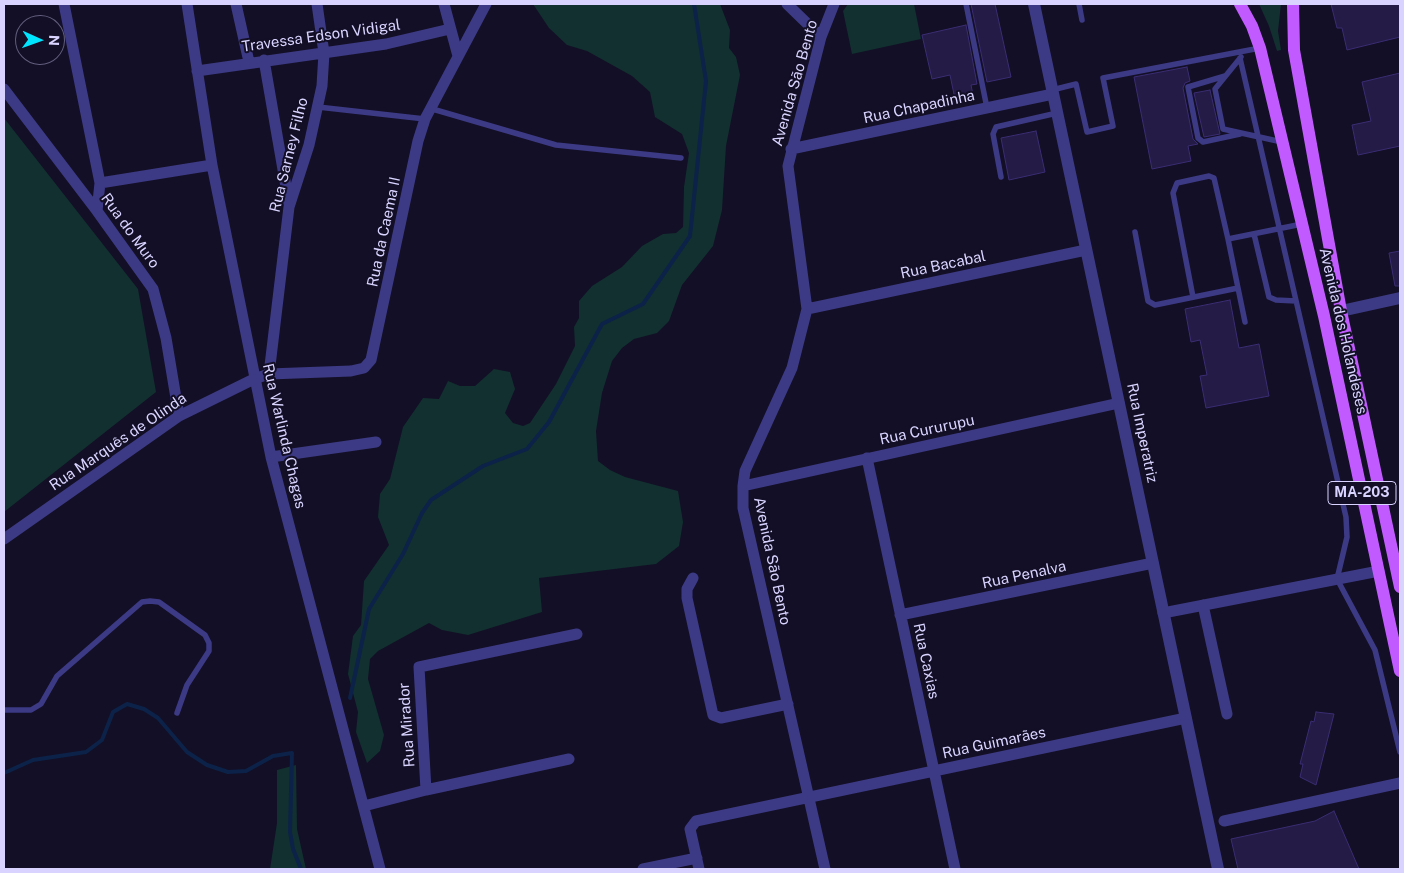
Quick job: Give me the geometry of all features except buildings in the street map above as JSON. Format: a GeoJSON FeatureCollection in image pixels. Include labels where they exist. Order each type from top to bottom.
{"type":"FeatureCollection","features":[{"type":"Feature","properties":{"kind":"main road","name":"Avenida dos Holandeses"},"geometry":{"type":"LineString","coordinates":[[1240,4],[1252,26],[1260,48],[1324,316],[1400,671]]}},
{"type":"Feature","properties":{"kind":"main road"},"geometry":{"type":"LineString","coordinates":[[1248,4],[1260,48]]}},
{"type":"Feature","properties":{"kind":"main road"},"geometry":{"type":"LineString","coordinates":[[1289,4],[1289,24],[1294,50]]}},
{"type":"Feature","properties":{"kind":"main road","name":"Avenida dos Holandeses"},"geometry":{"type":"LineString","coordinates":[[1293,4],[1294,50],[1341,311],[1400,587]]}},
{"type":"Feature","properties":{"kind":"street"},"geometry":{"type":"LineString","coordinates":[[64,4],[100,182],[97,211]]}},
{"type":"Feature","properties":{"kind":"street","name":"Rua Warlinda Chagas"},"geometry":{"type":"LineString","coordinates":[[186,4],[212,164],[271,458],[380,869]]}},
{"type":"Feature","properties":{"kind":"street"},"geometry":{"type":"LineString","coordinates":[[236,4],[248,62]]}},
{"type":"Feature","properties":{"kind":"street","name":"Rua Sarney Filho"},"geometry":{"type":"LineString","coordinates":[[269,374],[289,206],[318,107],[324,53],[317,4]]}},
{"type":"Feature","properties":{"kind":"street"},"geometry":{"type":"LineString","coordinates":[[444,4],[458,56]]}},
{"type":"Feature","properties":{"kind":"street","name":"Rua da Caema II"},"geometry":{"type":"LineString","coordinates":[[254,379],[269,374],[351,371],[364,368],[371,360],[418,141],[425,119],[429,108],[458,56],[473,33],[486,4]]}},
{"type":"Feature","properties":{"kind":"street"},"geometry":{"type":"LineString","coordinates":[[787,4],[822,37]]}},
{"type":"Feature","properties":{"kind":"street","name":"Avenida São Bento"},"geometry":{"type":"LineString","coordinates":[[825,869],[743,508],[742,486],[745,471],[792,368],[807,309],[788,166],[822,37],[834,4]]}},
{"type":"Feature","properties":{"kind":"street","name":"Rua Imperatriz"},"geometry":{"type":"LineString","coordinates":[[1034,4],[1218,869]]}},
{"type":"Feature","properties":{"kind":"street","name":"Travessa Edson Vidigal"},"geometry":{"type":"LineString","coordinates":[[197,71],[248,62],[386,44],[450,29]]}},
{"type":"Feature","properties":{"kind":"street"},"geometry":{"type":"LineString","coordinates":[[264,60],[289,206]]}},
{"type":"Feature","properties":{"kind":"street","name":"Rua do Muro"},"geometry":{"type":"LineString","coordinates":[[4,88],[153,289],[166,338],[179,416]]}},
{"type":"Feature","properties":{"kind":"street","name":"Rua Chapadinha"},"geometry":{"type":"LineString","coordinates":[[791,149],[987,108],[1052,92]]}},
{"type":"Feature","properties":{"kind":"street"},"geometry":{"type":"LineString","coordinates":[[100,182],[212,164]]}},
{"type":"Feature","properties":{"kind":"street","name":"Rua Bacabal"},"geometry":{"type":"LineString","coordinates":[[807,309],[1086,250]]}},
{"type":"Feature","properties":{"kind":"street"},"geometry":{"type":"LineString","coordinates":[[1341,311],[1400,298]]}},
{"type":"Feature","properties":{"kind":"street","name":"Rua Marquês de Olinda"},"geometry":{"type":"LineString","coordinates":[[4,539],[179,416],[254,379]]}},
{"type":"Feature","properties":{"kind":"street","name":"Rua Cururupu"},"geometry":{"type":"LineString","coordinates":[[742,486],[1119,403]]}},
{"type":"Feature","properties":{"kind":"street"},"geometry":{"type":"LineString","coordinates":[[271,458],[376,442]]}},
{"type":"Feature","properties":{"kind":"street","name":"Rua Caxias"},"geometry":{"type":"LineString","coordinates":[[867,458],[955,869]]}},
{"type":"Feature","properties":{"kind":"street","name":"Rua Penalva"},"geometry":{"type":"LineString","coordinates":[[900,615],[1153,563]]}},
{"type":"Feature","properties":{"kind":"street"},"geometry":{"type":"LineString","coordinates":[[1163,613],[1379,571]]}},
{"type":"Feature","properties":{"kind":"street"},"geometry":{"type":"LineString","coordinates":[[692,578],[687,589],[686,598],[713,715],[721,718],[788,704]]}},
{"type":"Feature","properties":{"kind":"street"},"geometry":{"type":"LineString","coordinates":[[1203,605],[1227,714]]}},
{"type":"Feature","properties":{"kind":"street","name":"Rua Mirador"},"geometry":{"type":"LineString","coordinates":[[426,790],[418,667],[577,634]]}},
{"type":"Feature","properties":{"kind":"street","name":"Rua Guimarães"},"geometry":{"type":"LineString","coordinates":[[698,864],[690,829],[696,821],[1186,718]]}},
{"type":"Feature","properties":{"kind":"street"},"geometry":{"type":"LineString","coordinates":[[364,806],[426,790],[569,759]]}},
{"type":"Feature","properties":{"kind":"street"},"geometry":{"type":"LineString","coordinates":[[1224,821],[1400,784]]}},
{"type":"Feature","properties":{"kind":"street"},"geometry":{"type":"LineString","coordinates":[[643,869],[698,864]]}},
{"type":"Feature","properties":{"kind":"lane"},"geometry":{"type":"LineString","coordinates":[[966,4],[987,108]]}},
{"type":"Feature","properties":{"kind":"lane"},"geometry":{"type":"LineString","coordinates":[[1079,4],[1082,20]]}},
{"type":"Feature","properties":{"kind":"lane"},"geometry":{"type":"LineString","coordinates":[[1052,92],[1076,84],[1086,132],[1113,126],[1103,78],[1260,48]]}},
{"type":"Feature","properties":{"kind":"lane"},"geometry":{"type":"LineString","coordinates":[[1246,51],[1215,89],[1223,129],[1282,142]]}},
{"type":"Feature","properties":{"kind":"lane"},"geometry":{"type":"LineString","coordinates":[[1240,58],[1346,517],[1347,537],[1337,579],[1375,650],[1400,752]]}},
{"type":"Feature","properties":{"kind":"lane"},"geometry":{"type":"LineString","coordinates":[[1225,76],[1188,87],[1198,138],[1203,142],[1242,134]]}},
{"type":"Feature","properties":{"kind":"lane"},"geometry":{"type":"LineString","coordinates":[[318,107],[425,119]]}},
{"type":"Feature","properties":{"kind":"lane"},"geometry":{"type":"LineString","coordinates":[[429,108],[556,145],[680,158]]}},
{"type":"Feature","properties":{"kind":"lane"},"geometry":{"type":"LineString","coordinates":[[1001,177],[993,134],[996,127],[1057,113]]}},
{"type":"Feature","properties":{"kind":"lane"},"geometry":{"type":"LineString","coordinates":[[1193,297],[1173,193],[1177,183],[1209,176],[1214,178],[1246,322]]}},
{"type":"Feature","properties":{"kind":"lane"},"geometry":{"type":"LineString","coordinates":[[1228,239],[1302,224]]}},
{"type":"Feature","properties":{"kind":"lane"},"geometry":{"type":"LineString","coordinates":[[1135,232],[1149,303],[1155,305],[1238,288]]}},
{"type":"Feature","properties":{"kind":"lane"},"geometry":{"type":"LineString","coordinates":[[1254,234],[1269,297],[1276,300],[1296,301]]}},
{"type":"Feature","properties":{"kind":"lane"},"geometry":{"type":"LineString","coordinates":[[4,710],[31,710],[41,704],[57,676],[142,602],[150,601],[158,602],[205,635],[209,643],[209,652],[187,685],[177,713]]}},
{"type":"Feature","properties":{"kind":"green space"},"geometry":{"type":"Polygon","coordinates":[[[533,4],[720,4],[730,30],[729,48],[736,57],[740,75],[726,146],[722,210],[713,246],[682,285],[669,321],[657,333],[634,339],[622,348],[612,361],[602,393],[596,431],[598,461],[610,470],[625,477],[678,491],[683,522],[679,546],[656,564],[539,578],[542,612],[468,635],[442,630],[429,623],[378,651],[370,659],[368,679],[384,735],[380,751],[367,763],[356,732],[358,712],[348,674],[353,636],[361,625],[364,581],[389,545],[378,517],[380,494],[390,479],[403,427],[423,398],[439,399],[448,381],[460,386],[475,386],[494,369],[510,372],[515,389],[505,413],[513,423],[523,426],[530,423],[556,384],[575,346],[574,327],[579,318],[579,301],[592,286],[622,267],[642,246],[663,234],[676,233],[683,227],[684,187],[689,153],[682,134],[655,117],[650,92],[632,76],[587,51],[567,45],[549,28],[533,4]]]}},
{"type":"Feature","properties":{"kind":"green space"},"geometry":{"type":"Polygon","coordinates":[[[848,4],[914,4],[921,39],[852,54],[843,11],[848,4]]]}},
{"type":"Feature","properties":{"kind":"green space"},"geometry":{"type":"Polygon","coordinates":[[[1259,4],[1281,4],[1278,31],[1281,50],[1277,51],[1259,4]]]}},
{"type":"Feature","properties":{"kind":"green space"},"geometry":{"type":"Polygon","coordinates":[[[4,118],[138,289],[156,392],[4,512],[4,118]]]}},
{"type":"Feature","properties":{"kind":"green space"},"geometry":{"type":"Polygon","coordinates":[[[296,765],[297,829],[306,869],[270,869],[277,823],[277,770],[296,765]]]}},
{"type":"Feature","properties":{"kind":"waterway"},"geometry":{"type":"LineString","coordinates":[[350,698],[369,609],[403,554],[422,513],[431,500],[483,466],[527,449],[549,422],[602,324],[643,304],[690,236],[706,81],[694,4]]}},
{"type":"Feature","properties":{"kind":"waterway"},"geometry":{"type":"LineString","coordinates":[[4,773],[33,760],[86,752],[102,740],[113,712],[127,704],[144,709],[158,718],[187,752],[207,765],[228,772],[246,771],[273,756],[292,753],[290,832],[293,849],[301,869]]}}]}
